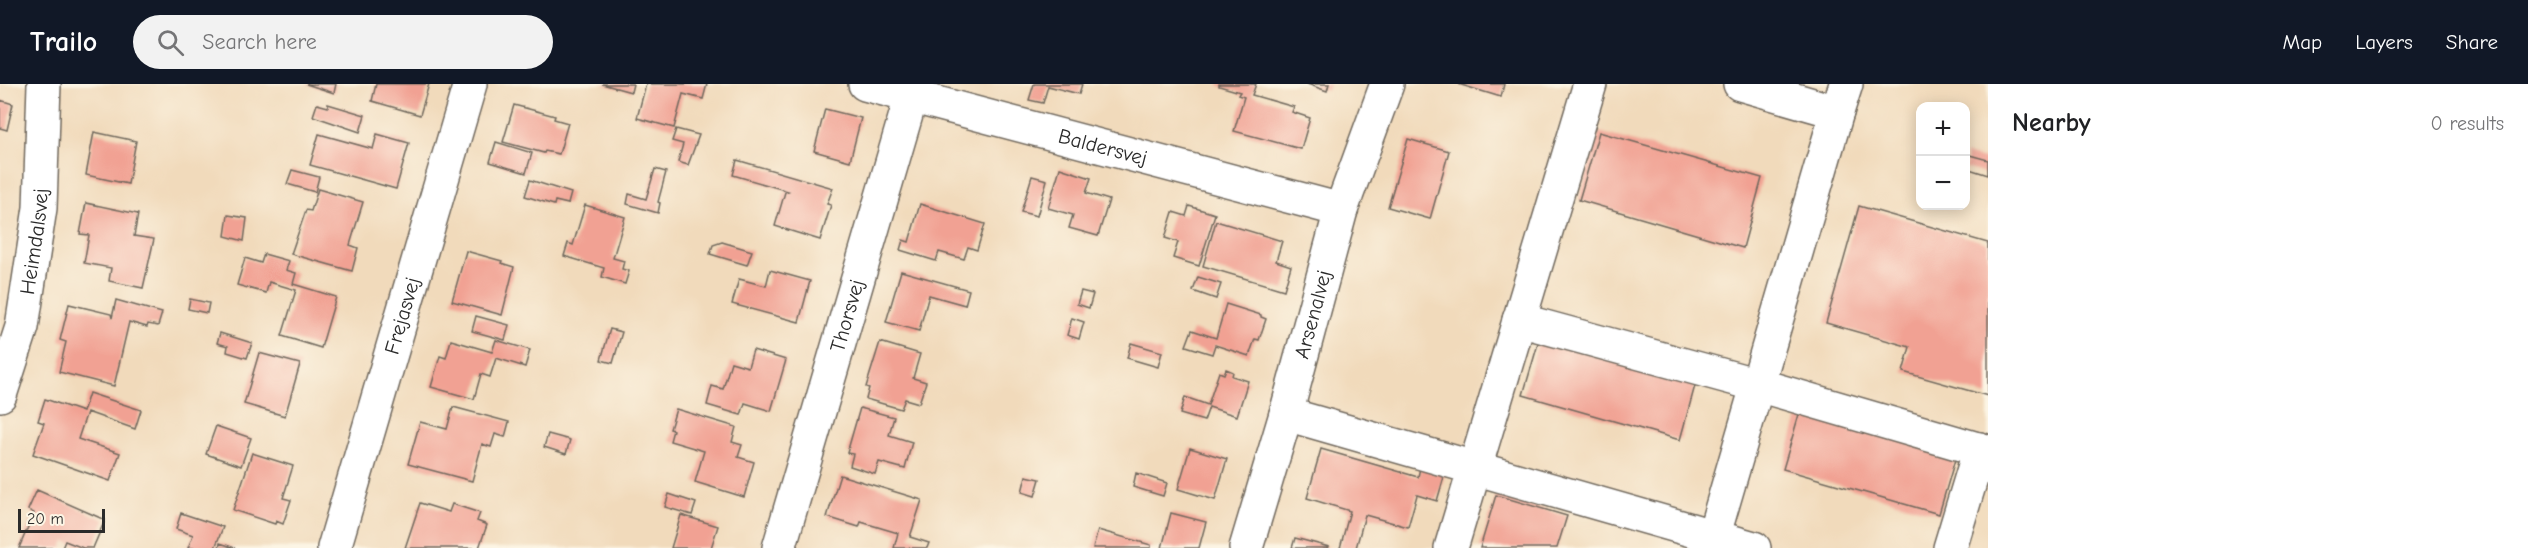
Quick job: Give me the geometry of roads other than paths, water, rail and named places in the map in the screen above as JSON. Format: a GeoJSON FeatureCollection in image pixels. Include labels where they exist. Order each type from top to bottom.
{"type":"FeatureCollection","features":[{"type":"Feature","properties":{"kind":"street","name":"Heimdalsvej"},"geometry":{"type":"LineString","coordinates":[[0,395],[22,327],[40,208],[44,84]]}},
{"type":"Feature","properties":{"kind":"street","name":"Frejasvej"},"geometry":{"type":"LineString","coordinates":[[334,548],[470,84]]}},
{"type":"Feature","properties":{"kind":"street","name":"Baldersvej"},"geometry":{"type":"LineString","coordinates":[[865,84],[913,90],[1341,210]]}},
{"type":"Feature","properties":{"kind":"street","name":"Arsenalvej"},"geometry":{"type":"LineString","coordinates":[[1245,548],[1286,414],[1341,210],[1387,84]]}},
{"type":"Feature","properties":{"kind":"street"},"geometry":{"type":"LineString","coordinates":[[1451,548],[1590,84]]}},
{"type":"Feature","properties":{"kind":"street"},"geometry":{"type":"LineString","coordinates":[[1711,542],[1841,98],[1740,84]]}},
{"type":"Feature","properties":{"kind":"street","name":"Thorsvej"},"geometry":{"type":"LineString","coordinates":[[779,548],[913,90]]}},
{"type":"Feature","properties":{"kind":"street"},"geometry":{"type":"LineString","coordinates":[[1519,320],[1984,450],[1950,548]]}},
{"type":"Feature","properties":{"kind":"street"},"geometry":{"type":"LineString","coordinates":[[1286,414],[1474,467],[1711,542],[1754,548]]}}]}
